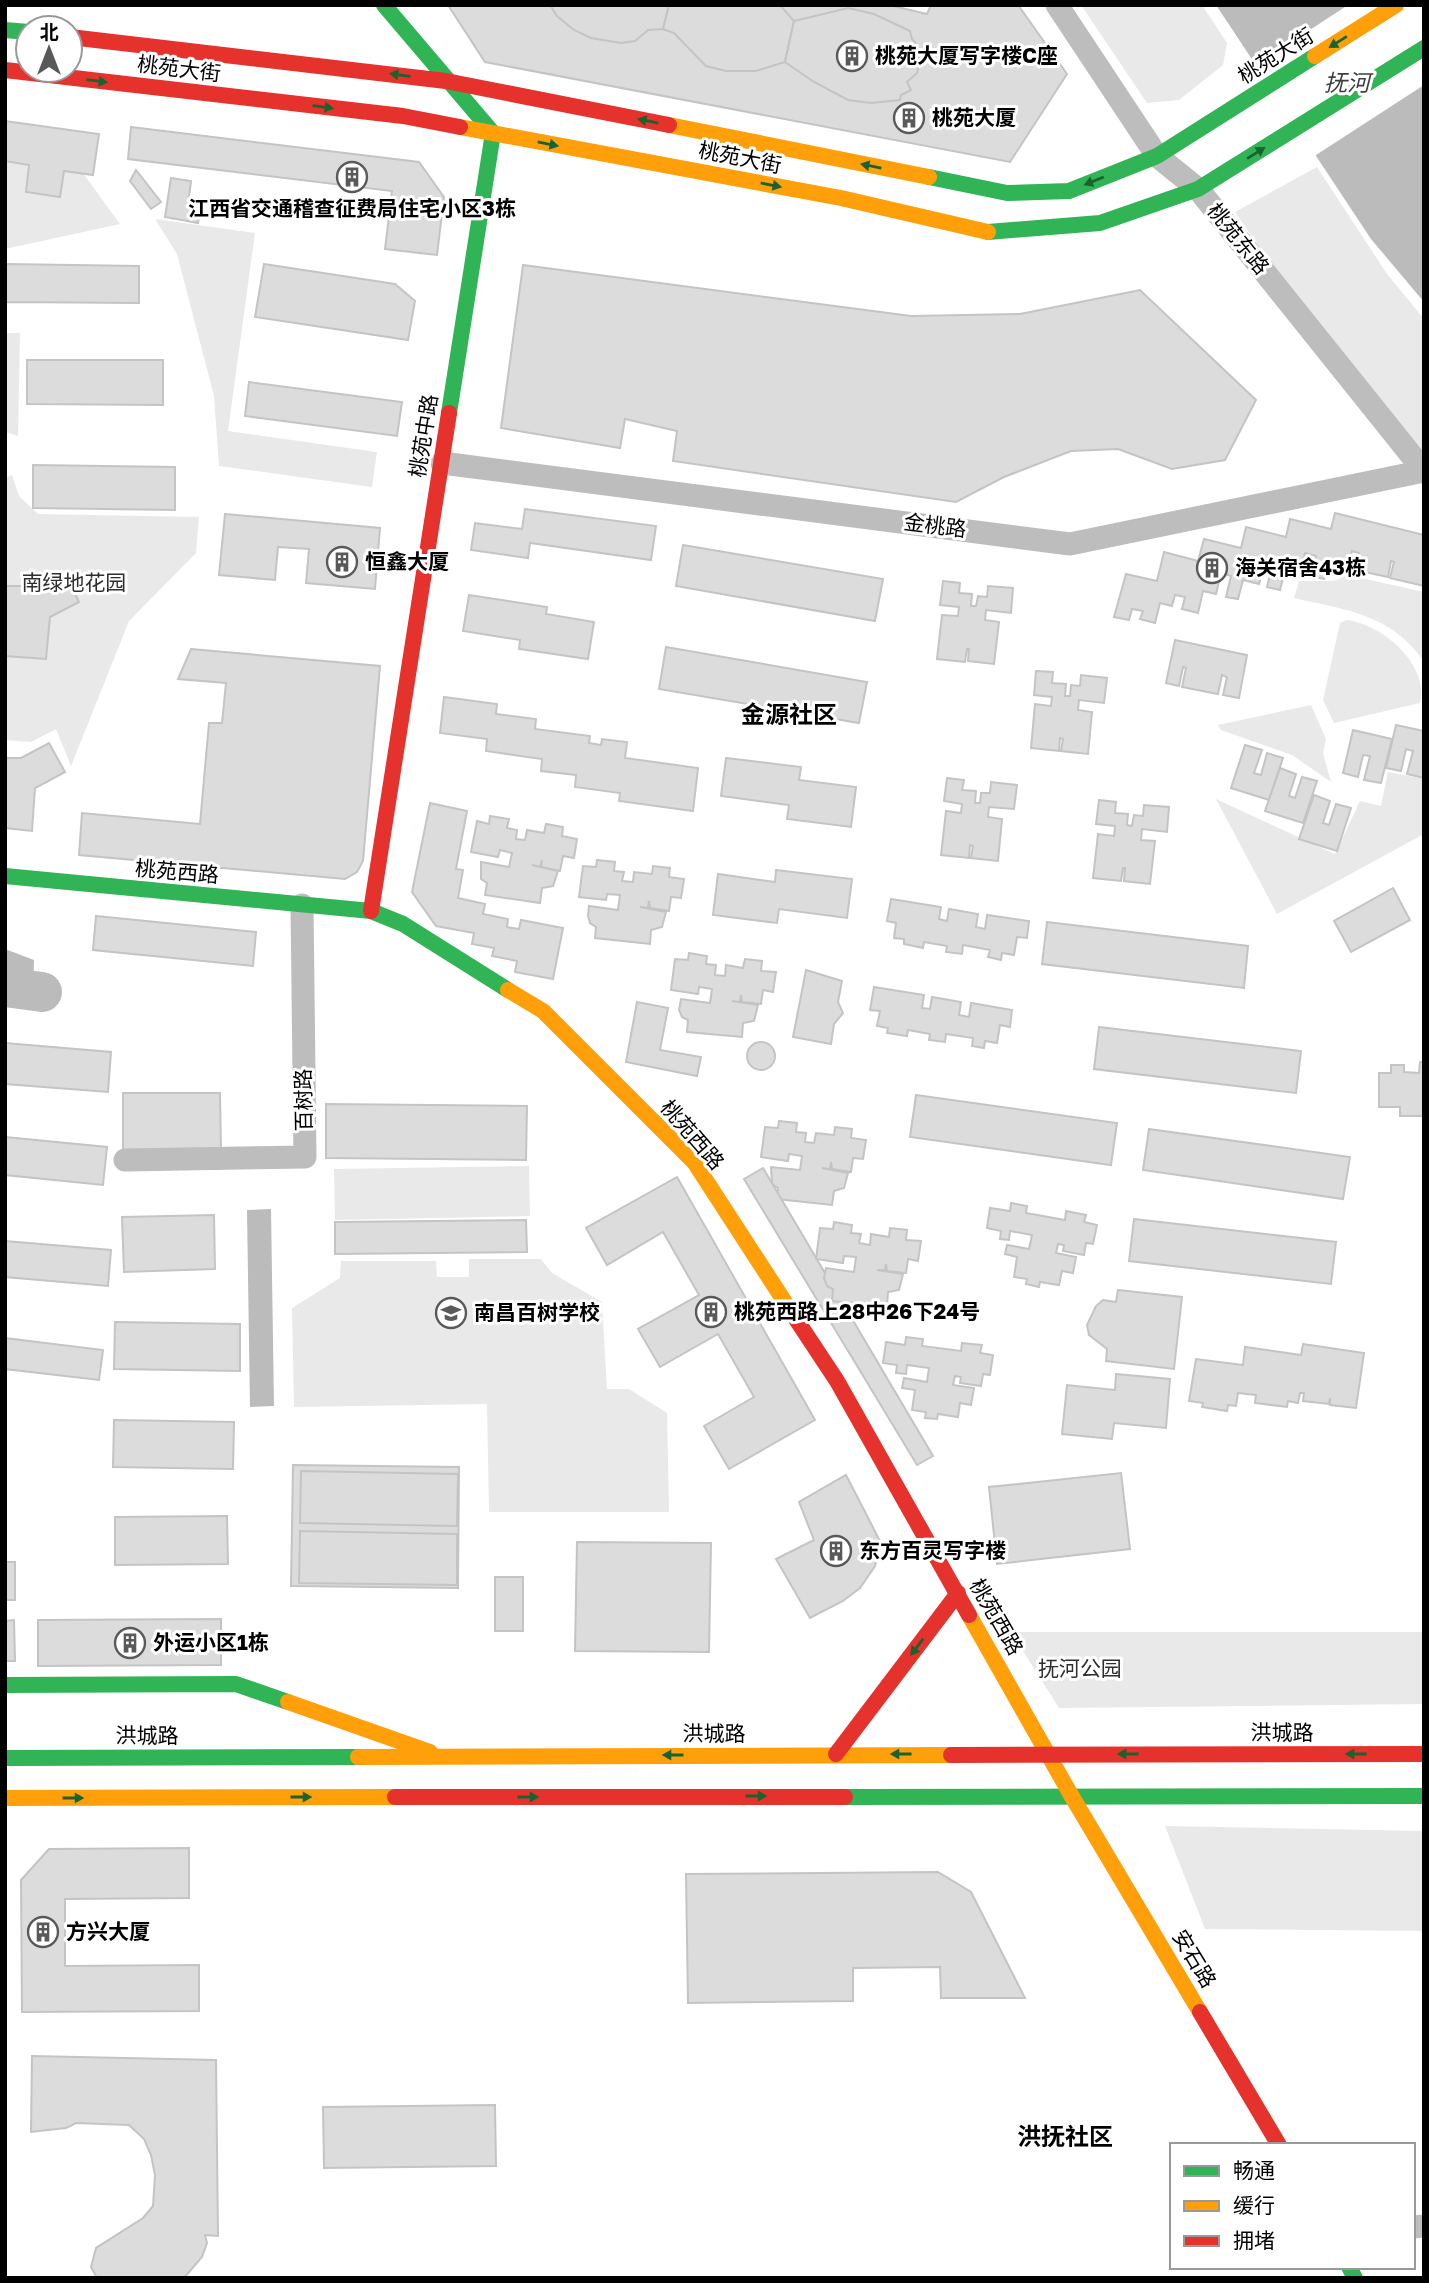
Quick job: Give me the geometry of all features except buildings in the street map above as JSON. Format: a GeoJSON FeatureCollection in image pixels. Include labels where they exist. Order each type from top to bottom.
{"type":"FeatureCollection","features":[{"type":"Feature","properties":{"kind":"main road"},"geometry":{"type":"LineString","coordinates":[[384,5],[493,133]]}},
{"type":"Feature","properties":{"kind":"main road","name":"桃苑大街"},"geometry":{"type":"LineString","coordinates":[[84,39],[446,80],[1007,193],[1069,191],[1157,156],[1396,5]]}},
{"type":"Feature","properties":{"kind":"main road","name":"桃苑大街"},"geometry":{"type":"LineString","coordinates":[[5,70],[403,116],[841,198],[989,232],[1100,222],[1198,189],[1424,48]]}},
{"type":"Feature","properties":{"kind":"main road","name":"桃苑中路"},"geometry":{"type":"LineString","coordinates":[[371,911],[493,133]]}},
{"type":"Feature","properties":{"kind":"main road","name":"桃苑西路"},"geometry":{"type":"LineString","coordinates":[[5,876],[371,911],[402,924],[543,1011],[694,1162],[837,1381],[1072,1795]]}},
{"type":"Feature","properties":{"kind":"main road"},"geometry":{"type":"LineString","coordinates":[[836,1754],[958,1592]]}},
{"type":"Feature","properties":{"kind":"main road"},"geometry":{"type":"LineString","coordinates":[[5,1685],[236,1684],[442,1756]]}},
{"type":"Feature","properties":{"kind":"main road","name":"洪城路"},"geometry":{"type":"LineString","coordinates":[[5,1758],[836,1754],[1424,1755]]}},
{"type":"Feature","properties":{"kind":"main road","name":"安石路"},"geometry":{"type":"LineString","coordinates":[[1072,1795],[1278,2143]]}},
{"type":"Feature","properties":{"kind":"main road"},"geometry":{"type":"LineString","coordinates":[[5,1798],[1424,1796]]}},
{"type":"Feature","properties":{"kind":"street","name":"桃苑东路"},"geometry":{"type":"LineString","coordinates":[[1058,5],[1157,156],[1198,189],[1424,471]]}},
{"type":"Feature","properties":{"kind":"street","name":"金桃路"},"geometry":{"type":"LineString","coordinates":[[442,463],[1070,544],[1424,471]]}},
{"type":"Feature","properties":{"kind":"street","name":"百树路"},"geometry":{"type":"LineString","coordinates":[[125,1160],[305,1157],[302,905]]}},
{"type":"Feature","properties":{"kind":"green space"},"geometry":{"type":"Polygon","coordinates":[[[1081,5],[1202,5],[1227,43],[1223,65],[1179,100],[1147,103],[1081,5]]]}},
{"type":"Feature","properties":{"kind":"green space"},"geometry":{"type":"Polygon","coordinates":[[[5,154],[74,161],[120,224],[5,249],[5,154]]]}},
{"type":"Feature","properties":{"kind":"green space"},"geometry":{"type":"Polygon","coordinates":[[[1317,167],[1387,274],[1424,319],[1424,488],[1235,212],[1317,167]]]}},
{"type":"Feature","properties":{"kind":"green space"},"geometry":{"type":"Polygon","coordinates":[[[155,219],[255,233],[228,431],[377,452],[372,487],[219,466],[214,396],[177,254],[155,219]]]}},
{"type":"Feature","properties":{"kind":"green space"},"geometry":{"type":"Polygon","coordinates":[[[5,333],[20,333],[18,436],[5,432],[5,333]]]}},
{"type":"Feature","properties":{"kind":"green space","name":"南绿地花园"},"geometry":{"type":"Polygon","coordinates":[[[12,475],[19,496],[38,514],[199,517],[196,553],[129,621],[71,766],[56,729],[31,742],[5,740],[5,478],[12,475]]]}},
{"type":"Feature","properties":{"kind":"green space"},"geometry":{"type":"Polygon","coordinates":[[[1348,575],[1424,592],[1424,662],[1398,633],[1383,624],[1350,611],[1294,598],[1299,581],[1334,581],[1348,575]]]}},
{"type":"Feature","properties":{"kind":"green space"},"geometry":{"type":"Polygon","coordinates":[[[1347,620],[1375,630],[1400,649],[1417,674],[1421,688],[1420,703],[1334,723],[1323,700],[1340,623],[1347,620]]]}},
{"type":"Feature","properties":{"kind":"green space"},"geometry":{"type":"Polygon","coordinates":[[[1311,705],[1326,739],[1323,753],[1331,782],[1292,755],[1221,730],[1218,725],[1311,705]]]}},
{"type":"Feature","properties":{"kind":"green space"},"geometry":{"type":"Polygon","coordinates":[[[1388,772],[1424,779],[1424,834],[1277,914],[1216,799],[1335,854],[1360,801],[1381,806],[1388,772]]]}},
{"type":"Feature","properties":{"kind":"green space"},"geometry":{"type":"Polygon","coordinates":[[[529,1166],[530,1216],[335,1220],[334,1169],[529,1166]]]}},
{"type":"Feature","properties":{"kind":"green space"},"geometry":{"type":"Polygon","coordinates":[[[469,1259],[541,1259],[552,1273],[602,1302],[607,1389],[629,1389],[667,1413],[669,1512],[489,1512],[487,1404],[294,1407],[292,1308],[340,1278],[341,1261],[436,1261],[437,1277],[469,1277],[469,1259]]]}},
{"type":"Feature","properties":{"kind":"green space","name":"抚河公园"},"geometry":{"type":"Polygon","coordinates":[[[1011,1632],[1424,1632],[1424,1704],[1059,1708],[1011,1632]]]}},
{"type":"Feature","properties":{"kind":"green space"},"geometry":{"type":"Polygon","coordinates":[[[1165,1826],[1424,1831],[1424,1931],[1205,1929],[1165,1826]]]}},
{"type":"Feature","properties":{"kind":"water","name":"抚河"},"geometry":{"type":"Polygon","coordinates":[[[1216,5],[1375,5],[1424,82],[1424,302],[1371,239],[1216,5]]]}},
{"type":"Feature","properties":{"kind":"water"},"geometry":{"type":"Polygon","coordinates":[[[5,949],[34,960],[33,1001],[5,996],[5,949]]]}},
{"type":"Feature","properties":{"kind":"water"},"geometry":{"type":"Polygon","coordinates":[[[271,1209],[274,1406],[250,1407],[247,1210],[271,1209]]]}},
{"type":"Feature","properties":{"kind":"pier"},"geometry":{"type":"Polygon","coordinates":[[[1348,5],[1380,5],[1424,75],[1424,85],[1313,157],[1253,67],[1348,5]]]}},
{"type":"Feature","properties":{"kind":"waterway"},"geometry":{"type":"LineString","coordinates":[[5,987],[42,992]]}},
{"type":"Feature","properties":{"kind":"traffic: fast"},"geometry":{"type":"LineString","coordinates":[[384,5],[493,133],[449,413]]}},
{"type":"Feature","properties":{"kind":"traffic: fast"},"geometry":{"type":"LineString","coordinates":[[5,30],[14,31]]}},
{"type":"Feature","properties":{"kind":"traffic: fast"},"geometry":{"type":"LineString","coordinates":[[988,232],[1100,223],[1198,189],[1424,48]]}},
{"type":"Feature","properties":{"kind":"traffic: fast"},"geometry":{"type":"LineString","coordinates":[[929,177],[1007,193],[1069,191],[1157,156],[1315,56]]}},
{"type":"Feature","properties":{"kind":"traffic: fast"},"geometry":{"type":"LineString","coordinates":[[5,876],[371,911],[403,924],[508,990]]}},
{"type":"Feature","properties":{"kind":"traffic: fast"},"geometry":{"type":"LineString","coordinates":[[5,1685],[236,1684],[288,1702]]}},
{"type":"Feature","properties":{"kind":"traffic: fast"},"geometry":{"type":"LineString","coordinates":[[5,1758],[358,1757]]}},
{"type":"Feature","properties":{"kind":"traffic: fast"},"geometry":{"type":"LineString","coordinates":[[845,1797],[1424,1796]]}},
{"type":"Feature","properties":{"kind":"traffic: fast"},"geometry":{"type":"LineString","coordinates":[[1350,2269],[1355,2278]]}},
{"type":"Feature","properties":{"kind":"traffic: slow"},"geometry":{"type":"LineString","coordinates":[[1315,56],[1396,5]]}},
{"type":"Feature","properties":{"kind":"traffic: slow"},"geometry":{"type":"LineString","coordinates":[[669,125],[929,177]]}},
{"type":"Feature","properties":{"kind":"traffic: slow"},"geometry":{"type":"LineString","coordinates":[[460,127],[841,198],[988,232]]}},
{"type":"Feature","properties":{"kind":"traffic: slow"},"geometry":{"type":"LineString","coordinates":[[508,990],[543,1011],[694,1162],[792,1313]]}},
{"type":"Feature","properties":{"kind":"traffic: slow"},"geometry":{"type":"LineString","coordinates":[[969,1615],[1071,1795],[1200,2012]]}},
{"type":"Feature","properties":{"kind":"traffic: slow"},"geometry":{"type":"LineString","coordinates":[[288,1702],[430,1752]]}},
{"type":"Feature","properties":{"kind":"traffic: slow"},"geometry":{"type":"LineString","coordinates":[[358,1757],[951,1755]]}},
{"type":"Feature","properties":{"kind":"traffic: slow"},"geometry":{"type":"LineString","coordinates":[[5,1798],[395,1797]]}},
{"type":"Feature","properties":{"kind":"traffic: jam"},"geometry":{"type":"LineString","coordinates":[[84,39],[446,81],[669,125]]}},
{"type":"Feature","properties":{"kind":"traffic: jam"},"geometry":{"type":"LineString","coordinates":[[5,70],[403,116],[460,127]]}},
{"type":"Feature","properties":{"kind":"traffic: jam"},"geometry":{"type":"LineString","coordinates":[[371,911],[449,413]]}},
{"type":"Feature","properties":{"kind":"traffic: jam"},"geometry":{"type":"LineString","coordinates":[[792,1313],[837,1381],[969,1615]]}},
{"type":"Feature","properties":{"kind":"traffic: jam"},"geometry":{"type":"LineString","coordinates":[[836,1754],[958,1593]]}},
{"type":"Feature","properties":{"kind":"traffic: jam"},"geometry":{"type":"LineString","coordinates":[[951,1755],[1424,1754]]}},
{"type":"Feature","properties":{"kind":"traffic: jam"},"geometry":{"type":"LineString","coordinates":[[395,1797],[845,1797]]}},
{"type":"Feature","properties":{"kind":"traffic: jam"},"geometry":{"type":"LineString","coordinates":[[1200,2012],[1278,2143]]}},
{"type":"Feature","properties":{"kind":"place","name":"桃苑大厦写字楼C座"},"geometry":{"type":"Point","coordinates":[852,56]}},
{"type":"Feature","properties":{"kind":"place","name":"桃苑大厦"},"geometry":{"type":"Point","coordinates":[909,118]}},
{"type":"Feature","properties":{"kind":"place","name":"江西省交通稽查征费局住宅小区3栋"},"geometry":{"type":"Point","coordinates":[352,177]}},
{"type":"Feature","properties":{"kind":"place","name":"恒鑫大厦"},"geometry":{"type":"Point","coordinates":[342,562]}},
{"type":"Feature","properties":{"kind":"place","name":"海关宿舍43栋"},"geometry":{"type":"Point","coordinates":[1212,568]}},
{"type":"Feature","properties":{"kind":"place","name":"桃苑西路上28中26下24号"},"geometry":{"type":"Point","coordinates":[711,1312]}},
{"type":"Feature","properties":{"kind":"place","name":"南昌百树学校"},"geometry":{"type":"Point","coordinates":[451,1313]}},
{"type":"Feature","properties":{"kind":"place","name":"东方百灵写字楼"},"geometry":{"type":"Point","coordinates":[836,1551]}},
{"type":"Feature","properties":{"kind":"place","name":"外运小区1栋"},"geometry":{"type":"Point","coordinates":[130,1643]}},
{"type":"Feature","properties":{"kind":"place","name":"方兴大厦"},"geometry":{"type":"Point","coordinates":[43,1932]}},
{"type":"Feature","properties":{"kind":"district","name":"金源社区"},"geometry":{"type":"Point","coordinates":[789,715]}},
{"type":"Feature","properties":{"kind":"district","name":"洪抚社区"},"geometry":{"type":"Point","coordinates":[1065,2137]}}]}
